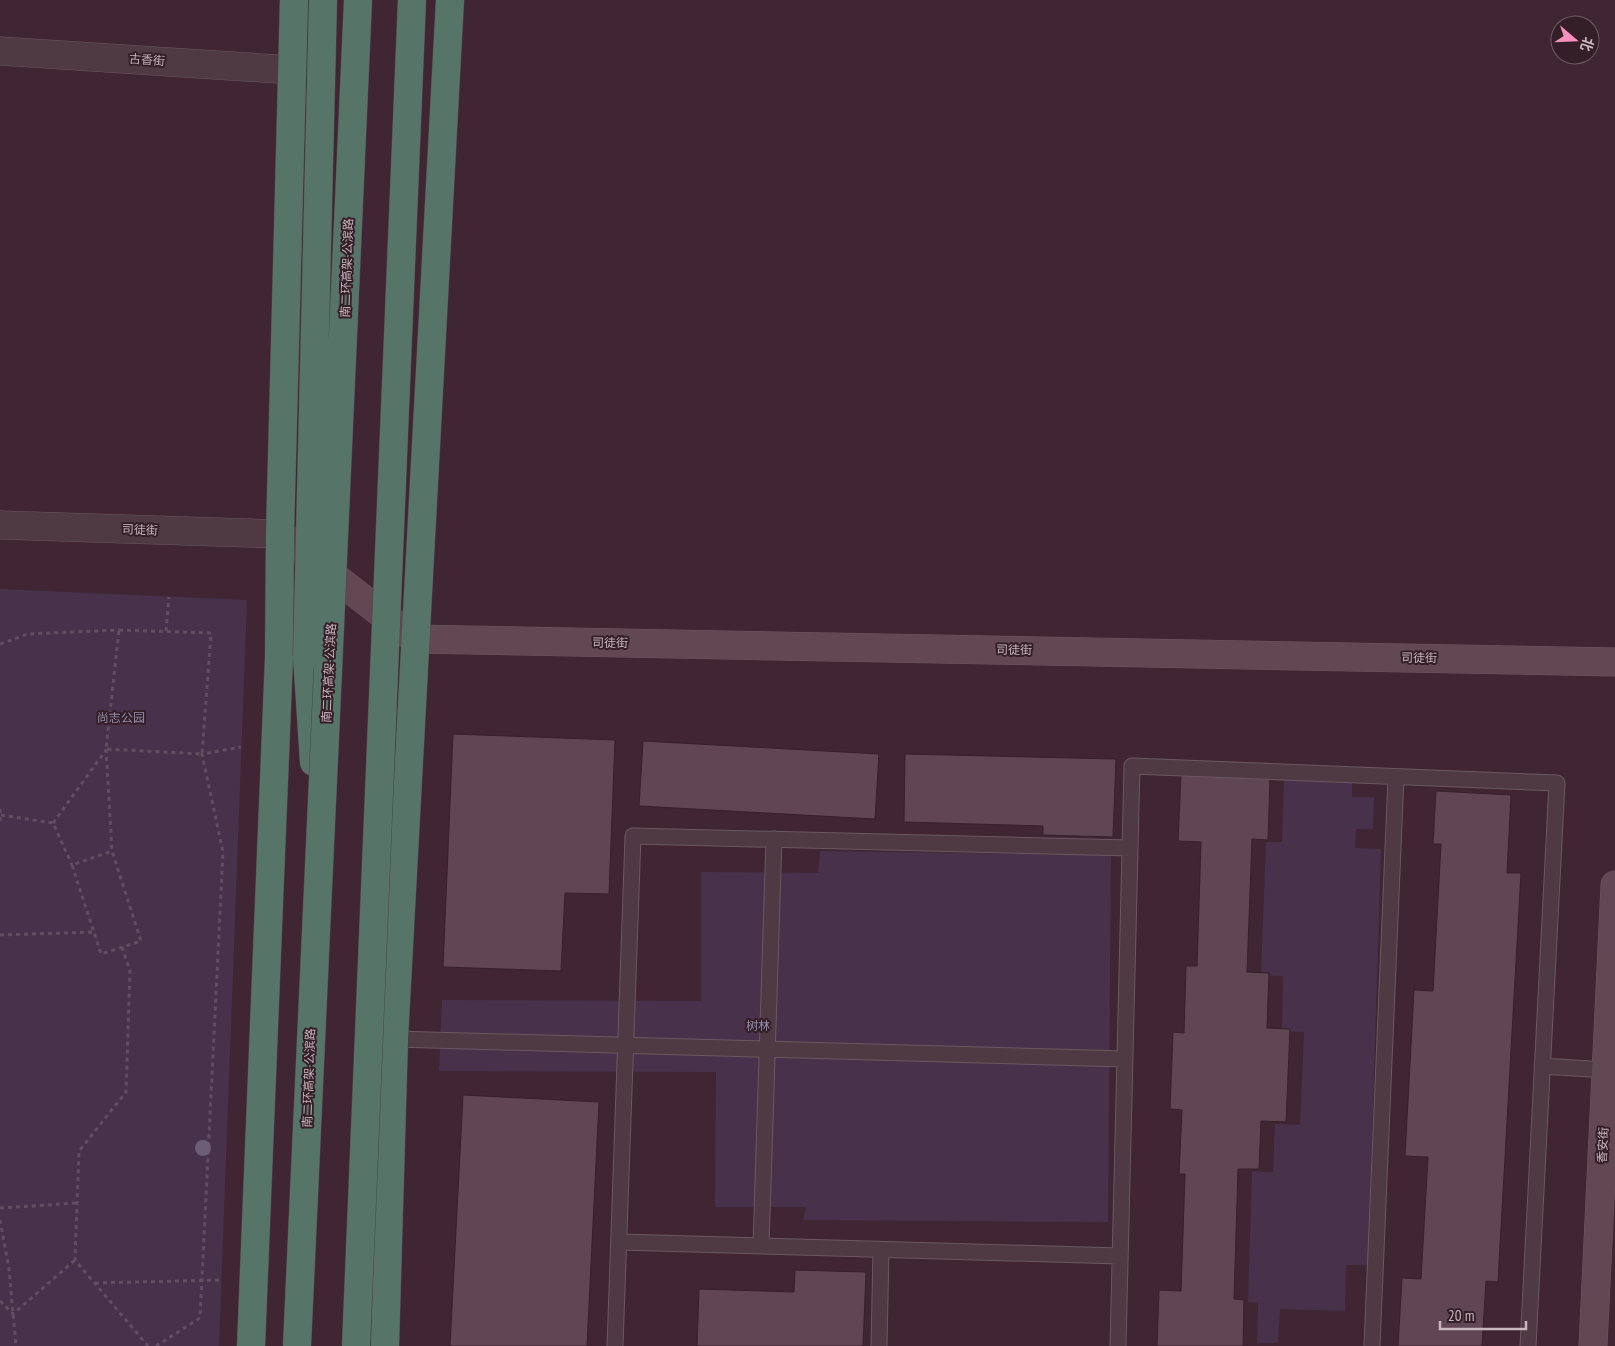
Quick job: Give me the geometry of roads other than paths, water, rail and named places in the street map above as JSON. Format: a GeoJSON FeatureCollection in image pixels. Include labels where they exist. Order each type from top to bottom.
{"type":"FeatureCollection","features":[{"type":"Feature","properties":{"kind":"highway"},"geometry":{"type":"LineString","coordinates":[[251,1346],[279,657],[280,534],[294,0]]}},
{"type":"Feature","properties":{"kind":"highway"},"geometry":{"type":"LineString","coordinates":[[319,836],[307,656],[323,0]]}},
{"type":"Feature","properties":{"kind":"highway","name":"南二环高架-公滨路"},"geometry":{"type":"LineString","coordinates":[[297,1346],[358,0]]}},
{"type":"Feature","properties":{"kind":"highway"},"geometry":{"type":"LineString","coordinates":[[356,1346],[412,0]]}},
{"type":"Feature","properties":{"kind":"highway"},"geometry":{"type":"LineString","coordinates":[[385,1346],[394,1039],[414,639],[450,0]]}},
{"type":"Feature","properties":{"kind":"main road"},"geometry":{"type":"LineString","coordinates":[[280,534],[414,639]]}},
{"type":"Feature","properties":{"kind":"main road","name":"司徒街"},"geometry":{"type":"LineString","coordinates":[[414,639],[1615,662]]}},
{"type":"Feature","properties":{"kind":"main road","name":"香安街"},"geometry":{"type":"LineString","coordinates":[[1593,1346],[1606,1262],[1606,1070],[1615,885]]}},
{"type":"Feature","properties":{"kind":"street","name":"古香街"},"geometry":{"type":"LineString","coordinates":[[0,50],[293,70]]}},
{"type":"Feature","properties":{"kind":"street","name":"司徒街"},"geometry":{"type":"LineString","coordinates":[[0,525],[280,534]]}},
{"type":"Feature","properties":{"kind":"lane"},"geometry":{"type":"LineString","coordinates":[[1118,1346],[1132,766],[1557,784],[1528,1346]]}},
{"type":"Feature","properties":{"kind":"lane"},"geometry":{"type":"LineString","coordinates":[[1372,1346],[1396,777]]}},
{"type":"Feature","properties":{"kind":"lane"},"geometry":{"type":"LineString","coordinates":[[616,1346],[633,836],[1130,848]]}},
{"type":"Feature","properties":{"kind":"lane"},"geometry":{"type":"LineString","coordinates":[[761,1246],[774,839]]}},
{"type":"Feature","properties":{"kind":"lane"},"geometry":{"type":"LineString","coordinates":[[394,1039],[1125,1058]]}},
{"type":"Feature","properties":{"kind":"lane"},"geometry":{"type":"LineString","coordinates":[[1542,1066],[1606,1070]]}},
{"type":"Feature","properties":{"kind":"lane"},"geometry":{"type":"LineString","coordinates":[[619,1242],[1120,1256]]}},
{"type":"Feature","properties":{"kind":"lane"},"geometry":{"type":"LineString","coordinates":[[879,1346],[880,1250]]}},
{"type":"Feature","properties":{"kind":"park label","name":"尚志公园"},"geometry":{"type":"Point","coordinates":[121,718]}},
{"type":"Feature","properties":{"kind":"park label","name":"树林"},"geometry":{"type":"Point","coordinates":[758,1026]}}]}
